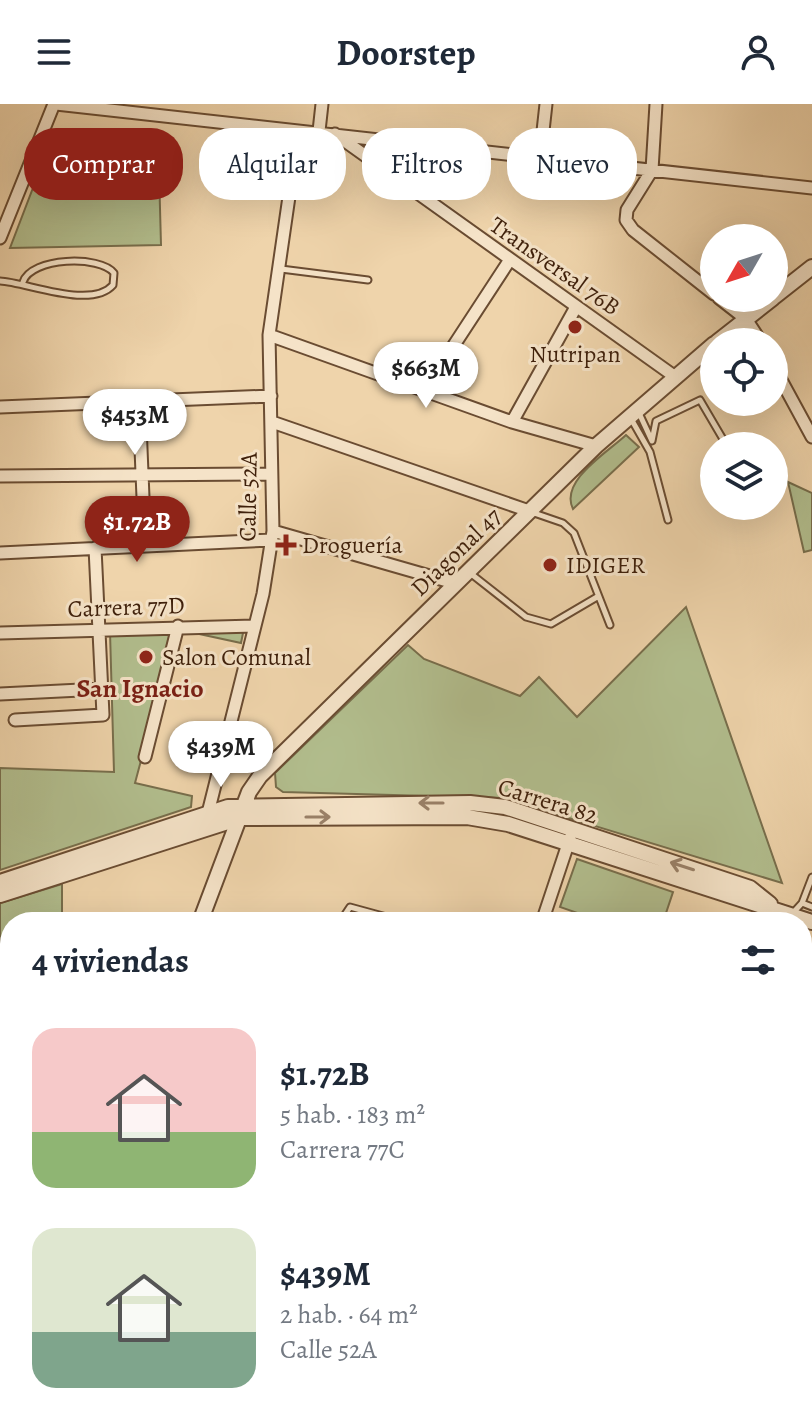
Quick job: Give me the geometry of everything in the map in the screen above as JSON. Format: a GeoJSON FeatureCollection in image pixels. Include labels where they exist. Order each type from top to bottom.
{"type":"FeatureCollection","features":[{"type":"Feature","properties":{"kind":"street"},"geometry":{"type":"LineString","coordinates":[[0,238],[55,104],[290,128]]}},
{"type":"Feature","properties":{"kind":"street"},"geometry":{"type":"LineString","coordinates":[[319,128],[322,104]]}},
{"type":"Feature","properties":{"kind":"street"},"geometry":{"type":"LineString","coordinates":[[543,128],[546,104]]}},
{"type":"Feature","properties":{"kind":"street"},"geometry":{"type":"LineString","coordinates":[[656,104],[652,170],[627,210],[626,220],[633,230],[700,283]]}},
{"type":"Feature","properties":{"kind":"street"},"geometry":{"type":"LineString","coordinates":[[346,135],[507,154]]}},
{"type":"Feature","properties":{"kind":"street","name":"Transversal 76B"},"geometry":{"type":"LineString","coordinates":[[346,142],[674,376]]}},
{"type":"Feature","properties":{"kind":"street"},"geometry":{"type":"LineString","coordinates":[[637,168],[812,188]]}},
{"type":"Feature","properties":{"kind":"street","name":"Calle 52A"},"geometry":{"type":"LineString","coordinates":[[208,813],[273,536],[269,335],[289,200]]}},
{"type":"Feature","properties":{"kind":"street"},"geometry":{"type":"LineString","coordinates":[[424,391],[509,261]]}},
{"type":"Feature","properties":{"kind":"street","name":"Diagonal 47"},"geometry":{"type":"LineString","coordinates":[[788,286],[812,267]]}},
{"type":"Feature","properties":{"kind":"street"},"geometry":{"type":"LineString","coordinates":[[512,422],[576,307]]}},
{"type":"Feature","properties":{"kind":"street"},"geometry":{"type":"LineString","coordinates":[[737,312],[752,328]]}},
{"type":"Feature","properties":{"kind":"street","name":"Diagonal 47"},"geometry":{"type":"LineString","coordinates":[[734,328],[755,312]]}},
{"type":"Feature","properties":{"kind":"street"},"geometry":{"type":"LineString","coordinates":[[269,335],[512,422],[596,446]]}},
{"type":"Feature","properties":{"kind":"street","name":"Diagonal 47"},"geometry":{"type":"LineString","coordinates":[[242,812],[260,776],[596,446],[700,355]]}},
{"type":"Feature","properties":{"kind":"street"},"geometry":{"type":"LineString","coordinates":[[788,393],[812,437]]}},
{"type":"Feature","properties":{"kind":"street"},"geometry":{"type":"LineString","coordinates":[[0,407],[271,396]]}},
{"type":"Feature","properties":{"kind":"street"},"geometry":{"type":"LineString","coordinates":[[139,400],[145,546]]}},
{"type":"Feature","properties":{"kind":"street"},"geometry":{"type":"LineString","coordinates":[[272,422],[529,511]]}},
{"type":"Feature","properties":{"kind":"street"},"geometry":{"type":"LineString","coordinates":[[0,476],[271,474]]}},
{"type":"Feature","properties":{"kind":"street"},"geometry":{"type":"LineString","coordinates":[[0,553],[273,536],[454,583]]}},
{"type":"Feature","properties":{"kind":"street"},"geometry":{"type":"LineString","coordinates":[[15,720],[103,715],[95,548]]}},
{"type":"Feature","properties":{"kind":"street"},"geometry":{"type":"LineString","coordinates":[[145,757],[178,626]]}},
{"type":"Feature","properties":{"kind":"street","name":"Carrera 77D"},"geometry":{"type":"LineString","coordinates":[[0,633],[254,626]]}},
{"type":"Feature","properties":{"kind":"street"},"geometry":{"type":"LineString","coordinates":[[0,694],[101,689]]}},
{"type":"Feature","properties":{"kind":"street","name":"Carrera 82"},"geometry":{"type":"LineString","coordinates":[[242,812],[470,803],[505,807],[571,837],[750,888],[777,909],[797,909],[800,912]]}},
{"type":"Feature","properties":{"kind":"street"},"geometry":{"type":"LineString","coordinates":[[0,882],[208,813],[242,812]]}},
{"type":"Feature","properties":{"kind":"street"},"geometry":{"type":"LineString","coordinates":[[0,895],[242,812]]}},
{"type":"Feature","properties":{"kind":"street"},"geometry":{"type":"LineString","coordinates":[[204,912],[242,812]]}},
{"type":"Feature","properties":{"kind":"street"},"geometry":{"type":"LineString","coordinates":[[545,912],[571,837]]}},
{"type":"Feature","properties":{"kind":"lane"},"geometry":{"type":"LineString","coordinates":[[0,281],[23,282],[44,293],[102,293],[113,285],[114,273],[108,265],[98,263],[44,264],[30,270],[23,282]]}},
{"type":"Feature","properties":{"kind":"lane"},"geometry":{"type":"LineString","coordinates":[[280,269],[368,280]]}},
{"type":"Feature","properties":{"kind":"lane"},"geometry":{"type":"LineString","coordinates":[[633,413],[652,441],[656,421],[690,403],[703,401],[720,432]]}},
{"type":"Feature","properties":{"kind":"lane"},"geometry":{"type":"LineString","coordinates":[[633,413],[650,452],[668,520]]}},
{"type":"Feature","properties":{"kind":"lane"},"geometry":{"type":"LineString","coordinates":[[529,511],[563,523],[574,533],[610,625]]}},
{"type":"Feature","properties":{"kind":"lane"},"geometry":{"type":"LineString","coordinates":[[467,571],[526,617],[551,624],[597,597]]}},
{"type":"Feature","properties":{"kind":"lane"},"geometry":{"type":"LineString","coordinates":[[797,909],[812,877]]}},
{"type":"Feature","properties":{"kind":"lane"},"geometry":{"type":"LineString","coordinates":[[347,912],[350,907],[368,912]]}},
{"type":"Feature","properties":{"kind":"lane"},"geometry":{"type":"LineString","coordinates":[[797,909],[812,907]]}},
{"type":"Feature","properties":{"kind":"green space"},"geometry":{"type":"Polygon","coordinates":[[[28,200],[160,200],[161,245],[10,248],[28,200]]]}},
{"type":"Feature","properties":{"kind":"green space"},"geometry":{"type":"Polygon","coordinates":[[[626,435],[639,447],[573,509],[571,498],[579,478],[626,435]]]}},
{"type":"Feature","properties":{"kind":"green space"},"geometry":{"type":"Polygon","coordinates":[[[788,482],[812,493],[812,550],[804,552],[788,482]]]}},
{"type":"Feature","properties":{"kind":"green space"},"geometry":{"type":"Polygon","coordinates":[[[686,607],[782,883],[503,798],[283,792],[276,787],[275,773],[408,645],[424,659],[520,696],[539,677],[577,717],[686,607]]]}},
{"type":"Feature","properties":{"kind":"green space"},"geometry":{"type":"Polygon","coordinates":[[[244,628],[241,643],[180,630],[244,628]]]}},
{"type":"Feature","properties":{"kind":"green space"},"geometry":{"type":"Polygon","coordinates":[[[176,630],[135,783],[192,796],[191,807],[0,870],[0,768],[114,772],[110,632],[176,630]]]}},
{"type":"Feature","properties":{"kind":"green space"},"geometry":{"type":"Polygon","coordinates":[[[577,859],[673,892],[666,912],[574,912],[560,907],[577,859]]]}},
{"type":"Feature","properties":{"kind":"green space"},"geometry":{"type":"Polygon","coordinates":[[[62,884],[62,912],[0,912],[0,903],[62,884]]]}},
{"type":"Feature","properties":{"kind":"place","name":"Nutripan"},"geometry":{"type":"Point","coordinates":[575,327]}},
{"type":"Feature","properties":{"kind":"place","name":"Droguería"},"geometry":{"type":"Point","coordinates":[286,545]}},
{"type":"Feature","properties":{"kind":"place","name":"IDIGER"},"geometry":{"type":"Point","coordinates":[550,565]}},
{"type":"Feature","properties":{"kind":"place","name":"Salon Comunal"},"geometry":{"type":"Point","coordinates":[146,657]}},
{"type":"Feature","properties":{"kind":"district","name":"San Ignacio"},"geometry":{"type":"Point","coordinates":[140,688]}}]}
